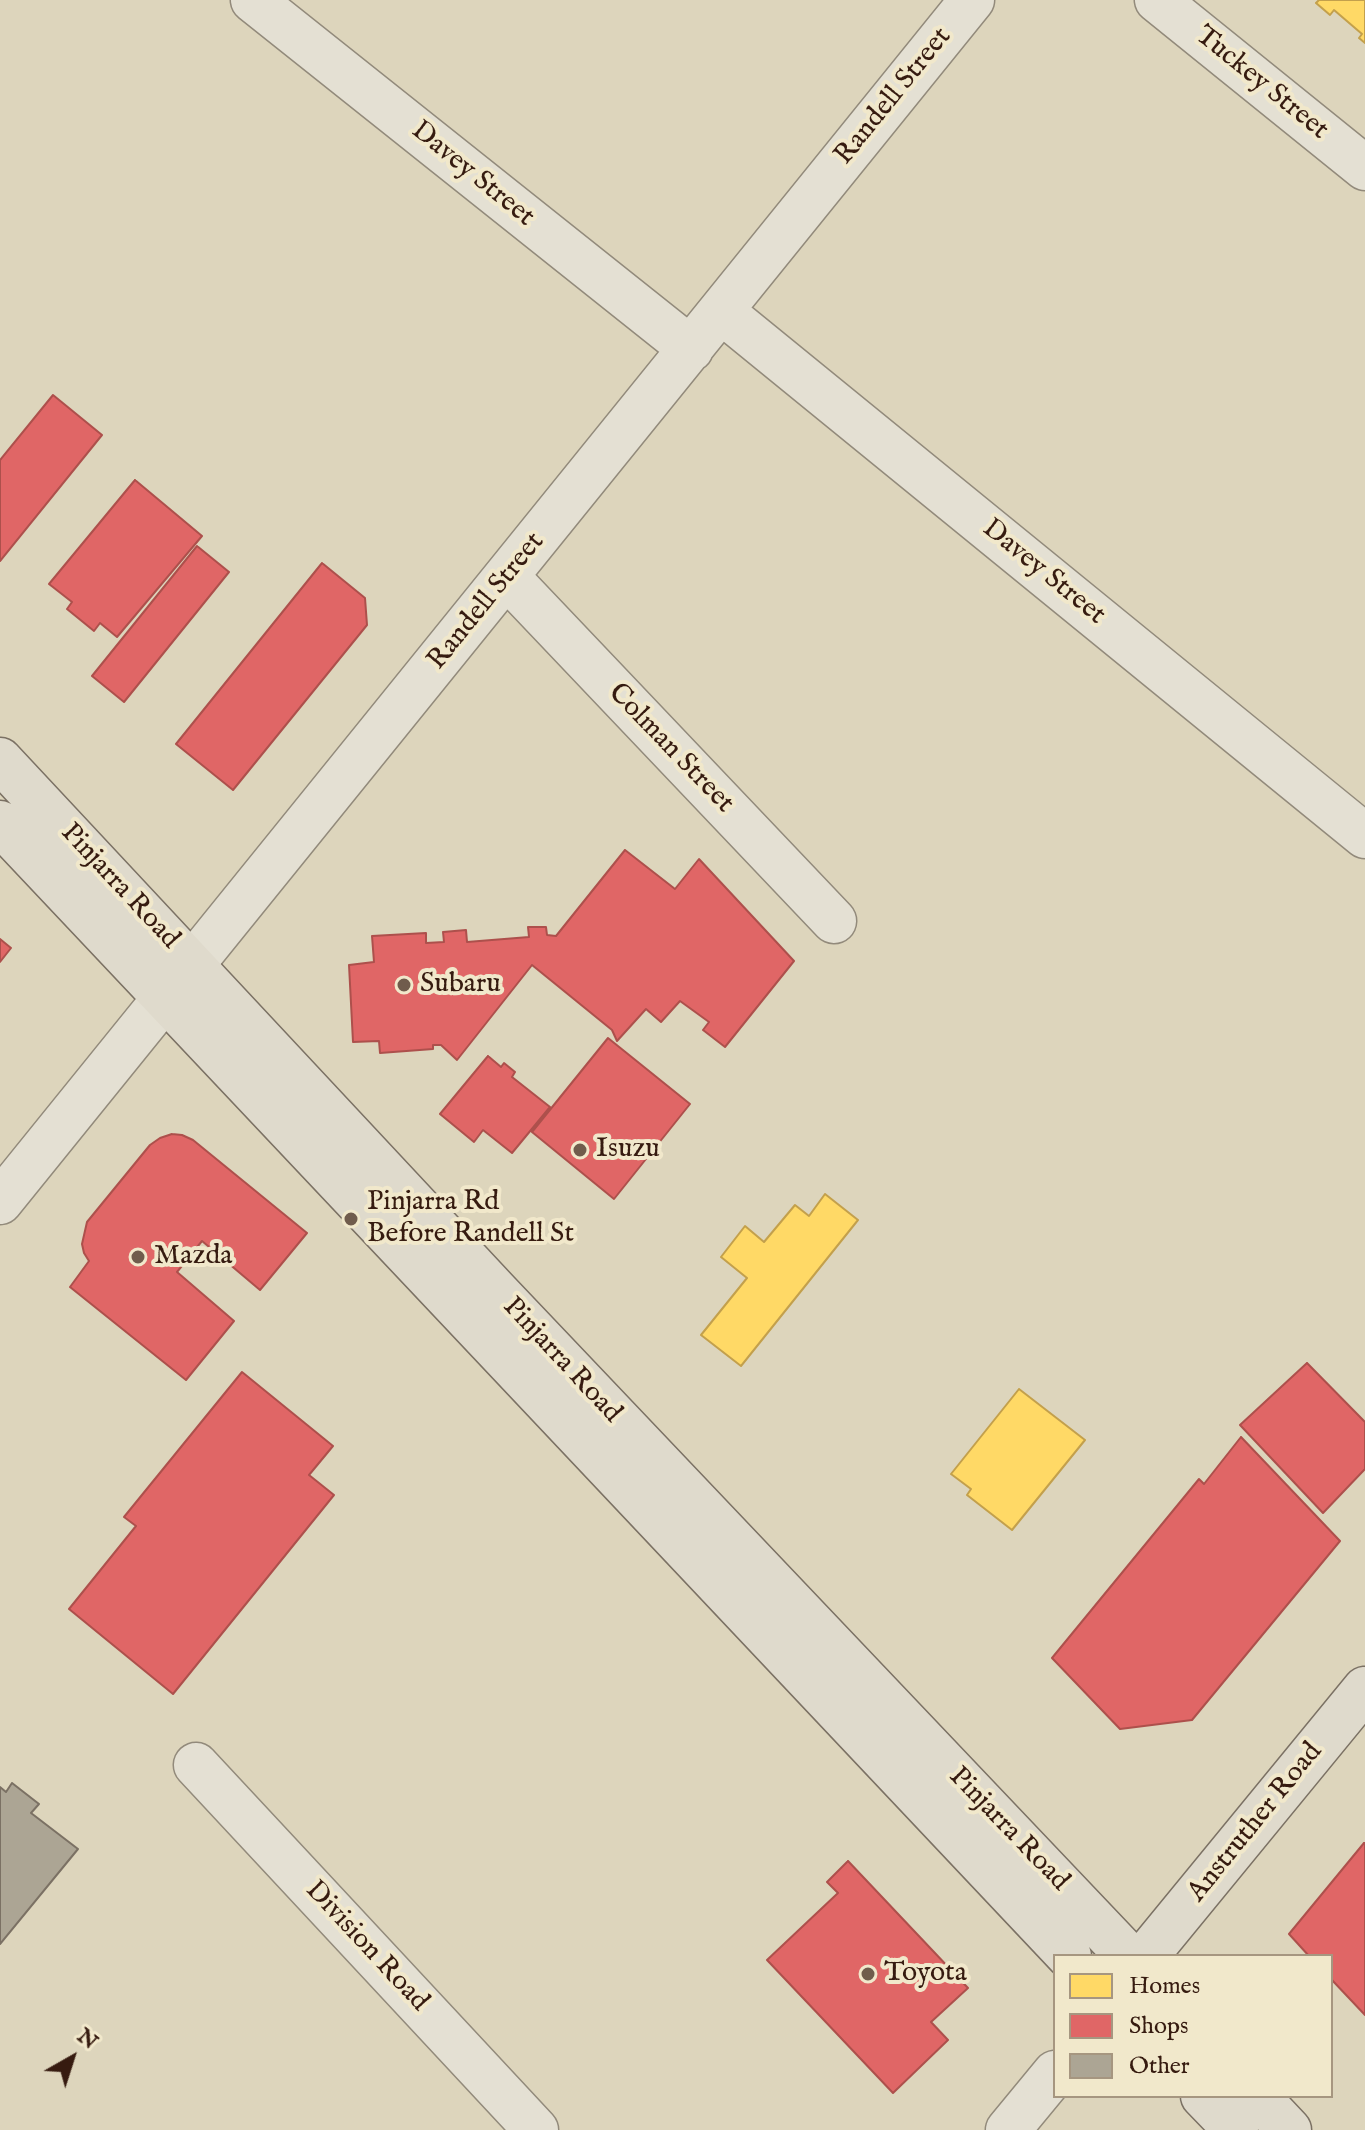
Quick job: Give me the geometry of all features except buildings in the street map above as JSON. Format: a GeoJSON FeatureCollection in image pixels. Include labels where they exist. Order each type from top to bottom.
{"type":"FeatureCollection","features":[{"type":"Feature","properties":{"kind":"main road","name":"Pinjarra Road"},"geometry":{"type":"LineString","coordinates":[[0,760],[179,982],[1067,1954]]}},
{"type":"Feature","properties":{"kind":"main road","name":"Pinjarra Road"},"geometry":{"type":"LineString","coordinates":[[0,823],[179,982],[259,1040],[1126,1954]]}},
{"type":"Feature","properties":{"kind":"main road","name":"Anstruther Road"},"geometry":{"type":"LineString","coordinates":[[1148,1954],[1365,1689]]}},
{"type":"Feature","properties":{"kind":"main road"},"geometry":{"type":"LineString","coordinates":[[1205,2098],[1236,2130]]}},
{"type":"Feature","properties":{"kind":"main road"},"geometry":{"type":"LineString","coordinates":[[1259,2098],[1289,2130]]}},
{"type":"Feature","properties":{"kind":"street","name":"Davey Street"},"geometry":{"type":"LineString","coordinates":[[253,0],[691,349]]}},
{"type":"Feature","properties":{"kind":"street","name":"Randell Street"},"geometry":{"type":"LineString","coordinates":[[0,1202],[972,0]]}},
{"type":"Feature","properties":{"kind":"street","name":"Tuckey Street"},"geometry":{"type":"LineString","coordinates":[[1157,0],[1365,168]]}},
{"type":"Feature","properties":{"kind":"street","name":"Davey Street"},"geometry":{"type":"LineString","coordinates":[[721,311],[1365,836]]}},
{"type":"Feature","properties":{"kind":"street","name":"Colman Street"},"geometry":{"type":"LineString","coordinates":[[507,577],[834,921]]}},
{"type":"Feature","properties":{"kind":"street","name":"Division Road"},"geometry":{"type":"LineString","coordinates":[[196,1765],[536,2130]]}},
{"type":"Feature","properties":{"kind":"street"},"geometry":{"type":"LineString","coordinates":[[1008,2130],[1053,2075]]}},
{"type":"Feature","properties":{"kind":"place","name":"Subaru"},"geometry":{"type":"Point","coordinates":[404,985]}},
{"type":"Feature","properties":{"kind":"place","name":"Isuzu"},"geometry":{"type":"Point","coordinates":[580,1150]}},
{"type":"Feature","properties":{"kind":"place","name":"Pinjarra Rd Before Randell St"},"geometry":{"type":"Point","coordinates":[351,1219]}},
{"type":"Feature","properties":{"kind":"place","name":"Mazda"},"geometry":{"type":"Point","coordinates":[138,1257]}},
{"type":"Feature","properties":{"kind":"place","name":"Toyota"},"geometry":{"type":"Point","coordinates":[868,1974]}}]}
